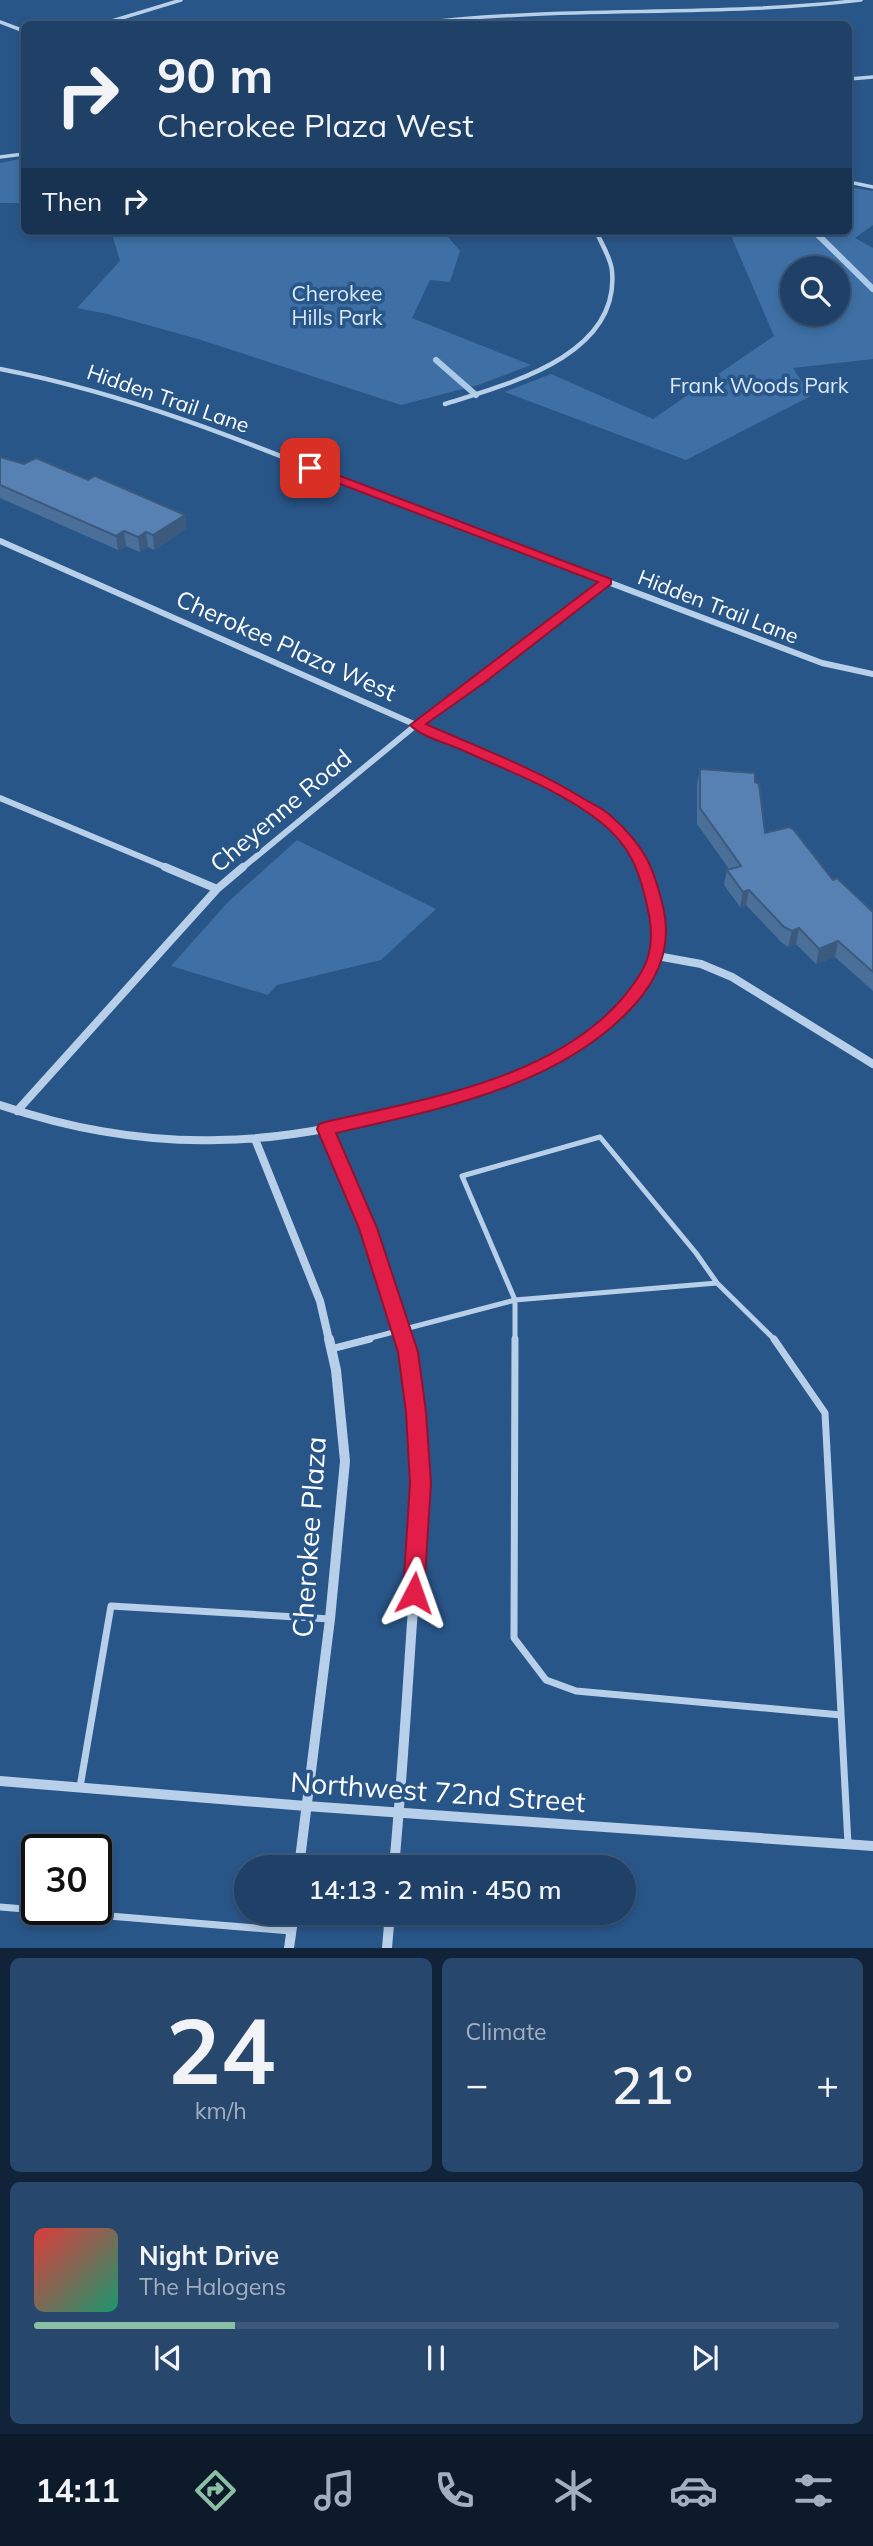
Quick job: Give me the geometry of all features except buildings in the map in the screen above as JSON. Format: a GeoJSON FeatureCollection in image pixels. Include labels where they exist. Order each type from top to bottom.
{"type":"FeatureCollection","features":[{"type":"Feature","properties":{"kind":"street"},"geometry":{"type":"LineString","coordinates":[[112,21],[181,0]]}},
{"type":"Feature","properties":{"kind":"street"},"geometry":{"type":"LineString","coordinates":[[444,21],[526,13],[765,10],[861,0]]}},
{"type":"Feature","properties":{"kind":"street"},"geometry":{"type":"LineString","coordinates":[[0,22],[21,30]]}},
{"type":"Feature","properties":{"kind":"street"},"geometry":{"type":"LineString","coordinates":[[852,79],[873,77]]}},
{"type":"Feature","properties":{"kind":"street"},"geometry":{"type":"LineString","coordinates":[[0,157],[21,154]]}},
{"type":"Feature","properties":{"kind":"street"},"geometry":{"type":"LineString","coordinates":[[852,183],[873,187]]}},
{"type":"Feature","properties":{"kind":"street"},"geometry":{"type":"LineString","coordinates":[[445,404],[542,369],[569,353],[598,328],[607,315],[615,288],[612,262],[598,235]]}},
{"type":"Feature","properties":{"kind":"street","name":"Hidden Trail Lane"},"geometry":{"type":"LineString","coordinates":[[0,369],[55,379],[135,401],[822,663],[873,674]]}},
{"type":"Feature","properties":{"kind":"street","name":"Cherokee Plaza West"},"geometry":{"type":"LineString","coordinates":[[0,541],[556,787],[605,818],[638,854],[648,874],[660,930],[657,956],[641,987],[614,1017],[587,1040],[555,1060],[515,1077],[412,1109],[325,1129],[255,1139],[147,1139],[84,1130],[0,1105]]}},
{"type":"Feature","properties":{"kind":"street","name":"Cheyenne Road"},"geometry":{"type":"LineString","coordinates":[[17,1111],[217,889],[416,725],[491,672],[607,582]]}},
{"type":"Feature","properties":{"kind":"street"},"geometry":{"type":"LineString","coordinates":[[0,798],[217,889]]}},
{"type":"Feature","properties":{"kind":"street"},"geometry":{"type":"LineString","coordinates":[[657,956],[701,964],[732,977],[873,1064]]}},
{"type":"Feature","properties":{"kind":"street"},"geometry":{"type":"LineString","coordinates":[[325,1129],[368,1228],[402,1331],[408,1352],[416,1412],[421,1483],[395,1855]]}},
{"type":"Feature","properties":{"kind":"street","name":"Cherokee Plaza"},"geometry":{"type":"LineString","coordinates":[[255,1139],[320,1301],[336,1370],[345,1461],[330,1619],[300,1855]]}},
{"type":"Feature","properties":{"kind":"street","name":"Northwest 72nd Street"},"geometry":{"type":"LineString","coordinates":[[0,1781],[306,1806],[873,1846]]}},
{"type":"Feature","properties":{"kind":"street"},"geometry":{"type":"LineString","coordinates":[[289,1948],[292,1925]]}},
{"type":"Feature","properties":{"kind":"street"},"geometry":{"type":"LineString","coordinates":[[387,1948],[389,1925]]}},
{"type":"Feature","properties":{"kind":"lane"},"geometry":{"type":"LineString","coordinates":[[841,1715],[576,1692],[546,1680],[514,1638],[514,1300],[462,1175],[600,1138],[696,1253],[717,1283],[778,1343],[825,1413],[848,1844]]}},
{"type":"Feature","properties":{"kind":"lane"},"geometry":{"type":"LineString","coordinates":[[331,1349],[514,1300],[717,1283]]}},
{"type":"Feature","properties":{"kind":"lane"},"geometry":{"type":"LineString","coordinates":[[80,1787],[110,1606],[330,1619]]}},
{"type":"Feature","properties":{"kind":"lane"},"geometry":{"type":"LineString","coordinates":[[0,1907],[291,1931]]}},
{"type":"Feature","properties":{"kind":"green space"},"geometry":{"type":"Polygon","coordinates":[[[21,159],[21,203],[0,203],[0,163],[21,159]]]}},
{"type":"Feature","properties":{"kind":"green space","name":"Frank Woods Park"},"geometry":{"type":"Polygon","coordinates":[[[852,188],[873,191],[873,225],[855,238],[873,248],[873,359],[793,368],[811,396],[686,460],[505,392],[551,374],[653,419],[774,336],[731,235],[852,235],[852,188]]]}},
{"type":"Feature","properties":{"kind":"green space","name":"Cherokee Hills Park"},"geometry":{"type":"Polygon","coordinates":[[[112,235],[446,235],[460,251],[450,282],[430,280],[412,318],[531,365],[478,385],[401,405],[198,339],[77,308],[120,261],[112,235]]]}},
{"type":"Feature","properties":{"kind":"green space"},"geometry":{"type":"Polygon","coordinates":[[[297,840],[436,909],[381,960],[277,985],[268,995],[171,966],[228,902],[297,840]]]}},
{"type":"Feature","properties":{"kind":"waterway"},"geometry":{"type":"LineString","coordinates":[[818,235],[873,289]]}},
{"type":"Feature","properties":{"kind":"waterway"},"geometry":{"type":"LineString","coordinates":[[436,360],[476,395]]}},
{"type":"Feature","properties":{"kind":"route"},"geometry":{"type":"LineString","coordinates":[[310,468],[607,582],[480,680],[416,725],[556,787],[605,818],[638,854],[648,874],[660,930],[657,956],[641,987],[614,1017],[587,1040],[555,1060],[515,1077],[412,1109],[325,1129],[368,1228],[408,1352],[421,1483],[414,1593]]}}]}
